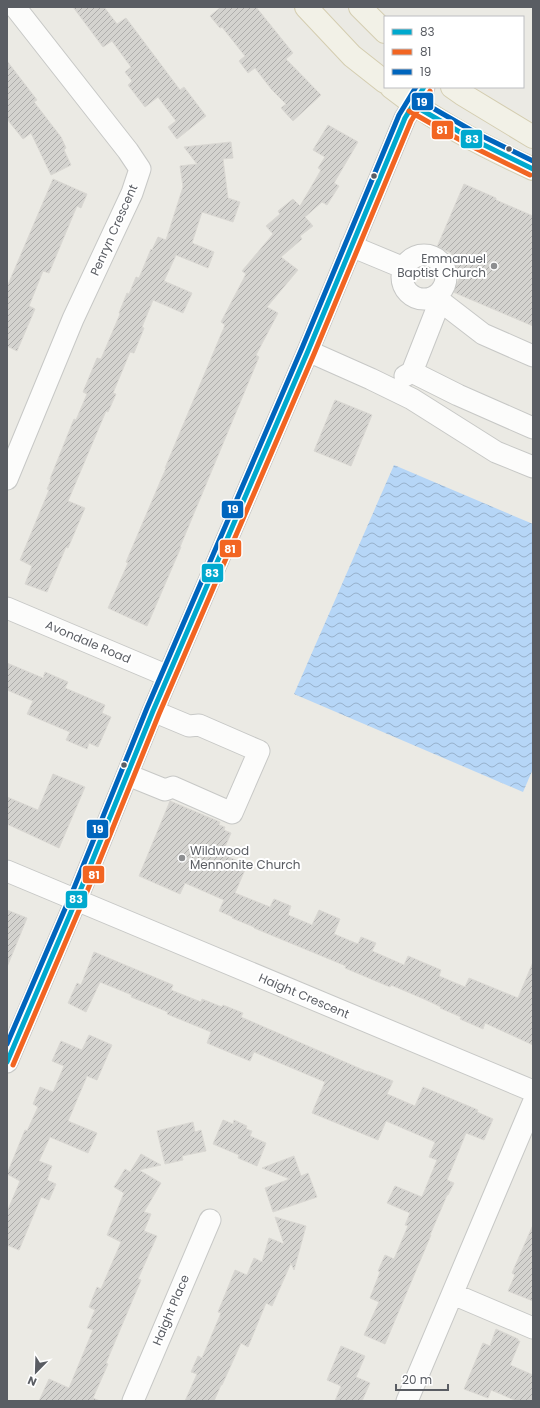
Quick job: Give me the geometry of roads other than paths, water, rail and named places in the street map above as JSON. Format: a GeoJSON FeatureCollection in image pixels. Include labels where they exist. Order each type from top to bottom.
{"type":"FeatureCollection","features":[{"type":"Feature","properties":{"kind":"main road"},"geometry":{"type":"LineString","coordinates":[[306,7],[352,56],[384,81]]}},
{"type":"Feature","properties":{"kind":"main road"},"geometry":{"type":"LineString","coordinates":[[360,7],[384,31]]}},
{"type":"Feature","properties":{"kind":"main road"},"geometry":{"type":"LineString","coordinates":[[394,88],[419,96],[444,124],[533,169]]}},
{"type":"Feature","properties":{"kind":"main road"},"geometry":{"type":"LineString","coordinates":[[453,88],[533,137]]}},
{"type":"Feature","properties":{"kind":"street","name":"Penryn Crescent"},"geometry":{"type":"LineString","coordinates":[[7,479],[73,319],[132,193],[140,169],[128,151],[15,7]]}},
{"type":"Feature","properties":{"kind":"street"},"geometry":{"type":"LineString","coordinates":[[7,1062],[128,775],[153,711],[308,351],[405,118],[419,96]]}},
{"type":"Feature","properties":{"kind":"street"},"geometry":{"type":"LineString","coordinates":[[351,246],[404,268]]}},
{"type":"Feature","properties":{"kind":"street"},"geometry":{"type":"LineString","coordinates":[[533,356],[484,334],[437,299],[421,299],[409,293],[402,281],[404,268],[409,261],[415,257],[423,255],[437,259],[442,264],[446,272],[446,279],[437,299],[408,374],[533,428]]}},
{"type":"Feature","properties":{"kind":"street"},"geometry":{"type":"LineString","coordinates":[[308,351],[412,399],[496,452],[533,466]]}},
{"type":"Feature","properties":{"kind":"street","name":"Avondale Road"},"geometry":{"type":"LineString","coordinates":[[7,608],[168,676]]}},
{"type":"Feature","properties":{"kind":"street"},"geometry":{"type":"LineString","coordinates":[[128,775],[165,790],[173,787],[232,813],[259,750],[199,725],[188,726],[153,711]]}},
{"type":"Feature","properties":{"kind":"street","name":"Haight Crescent"},"geometry":{"type":"LineString","coordinates":[[7,871],[533,1091]]}},
{"type":"Feature","properties":{"kind":"street"},"geometry":{"type":"LineString","coordinates":[[407,1401],[533,1103]]}},
{"type":"Feature","properties":{"kind":"street","name":"Haight Place"},"geometry":{"type":"LineString","coordinates":[[133,1401],[210,1220]]}},
{"type":"Feature","properties":{"kind":"street"},"geometry":{"type":"LineString","coordinates":[[453,1294],[533,1328]]}},
{"type":"Feature","properties":{"kind":"water"},"geometry":{"type":"Polygon","coordinates":[[[394,465],[533,524],[533,769],[523,792],[294,694],[394,465]]]}},
{"type":"Feature","properties":{"kind":"place","name":"Emmanuel Baptist Church"},"geometry":{"type":"Point","coordinates":[494,266]}},
{"type":"Feature","properties":{"kind":"place","name":"Wildwood Mennonite Church"},"geometry":{"type":"Point","coordinates":[182,858]}}]}
